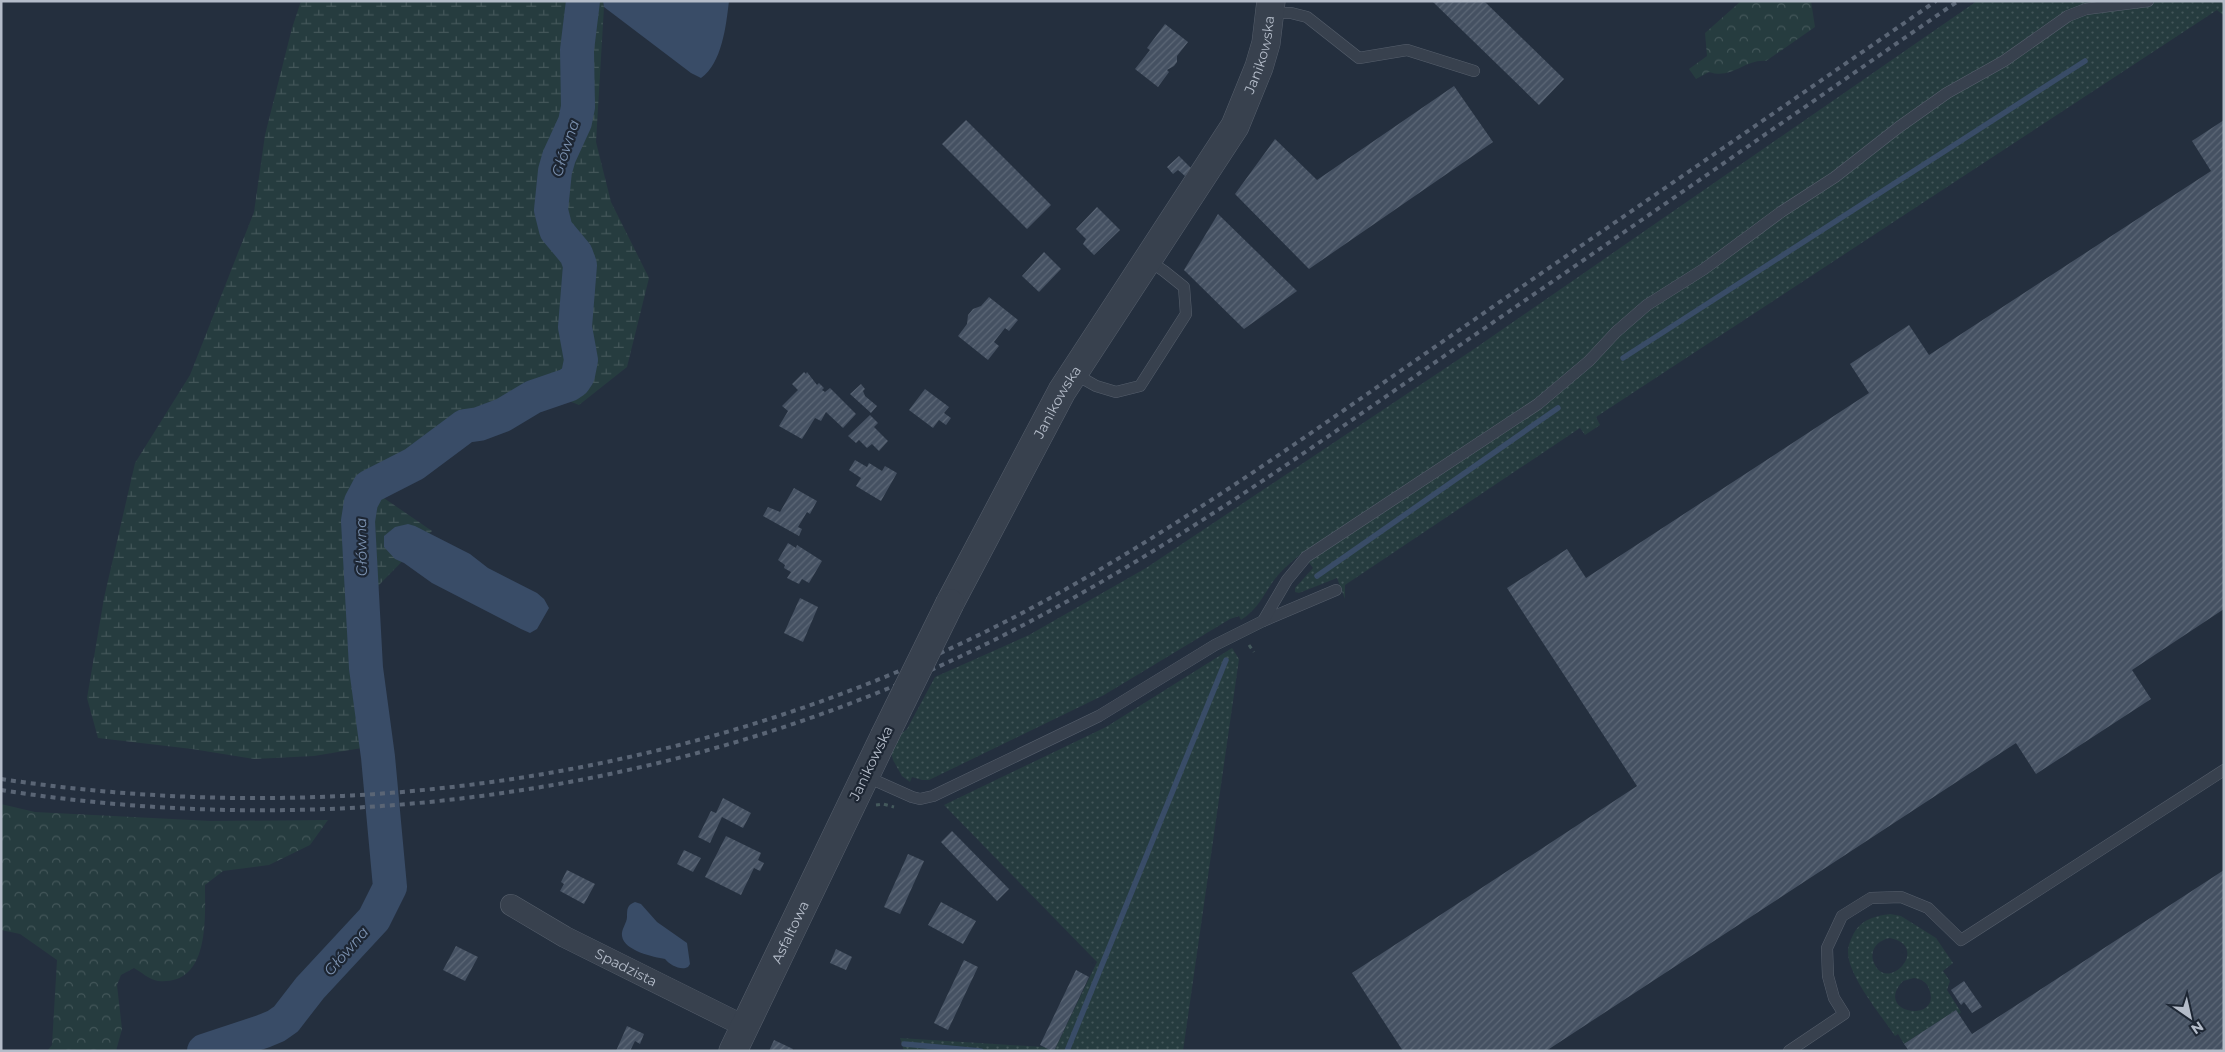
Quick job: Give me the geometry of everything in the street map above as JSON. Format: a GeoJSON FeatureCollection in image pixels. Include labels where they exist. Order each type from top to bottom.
{"type":"FeatureCollection","features":[{"type":"Feature","properties":{"kind":"street","name":"Janikowska"},"geometry":{"type":"LineString","coordinates":[[847,812],[950,603],[1062,390],[1235,126],[1259,67],[1271,7]]}},
{"type":"Feature","properties":{"kind":"street","name":"Asfaltowa"},"geometry":{"type":"LineString","coordinates":[[733,1051],[847,812]]}},
{"type":"Feature","properties":{"kind":"street","name":"Spadzista"},"geometry":{"type":"LineString","coordinates":[[511,905],[565,937],[744,1026]]}},
{"type":"Feature","properties":{"kind":"lane"},"geometry":{"type":"LineString","coordinates":[[1262,621],[1287,580],[1306,557],[1538,404],[1589,361],[1616,332],[1647,305],[1704,269],[1781,212],[1835,177],[1926,107],[2004,61],[2068,16],[2086,9],[2148,1]]}},
{"type":"Feature","properties":{"kind":"lane"},"geometry":{"type":"LineString","coordinates":[[1271,7],[1307,17],[1359,58],[1407,50],[1474,71]]}},
{"type":"Feature","properties":{"kind":"lane"},"geometry":{"type":"LineString","coordinates":[[1073,373],[1096,386],[1116,392],[1140,386],[1186,314],[1184,287],[1146,260]]}},
{"type":"Feature","properties":{"kind":"lane"},"geometry":{"type":"LineString","coordinates":[[865,776],[912,797],[920,799],[933,796],[1099,716],[1215,646],[1262,621],[1336,590]]}},
{"type":"Feature","properties":{"kind":"lane"},"geometry":{"type":"LineString","coordinates":[[1789,1051],[1844,1014],[1834,998],[1828,976],[1827,948],[1842,916],[1871,898],[1900,897],[1928,908],[1961,940],[2224,770]]}},
{"type":"Feature","properties":{"kind":"green space"},"geometry":{"type":"Polygon","coordinates":[[[301,1],[603,1],[596,142],[611,202],[649,278],[627,367],[579,405],[556,396],[466,433],[378,494],[432,531],[379,585],[360,630],[374,746],[314,756],[254,759],[192,749],[98,738],[87,698],[104,598],[135,463],[190,375],[254,212],[265,135],[292,28],[301,1]]]}},
{"type":"Feature","properties":{"kind":"green space"},"geometry":{"type":"Polygon","coordinates":[[[1741,1],[1811,1],[1815,27],[1766,61],[1751,63],[1732,72],[1717,74],[1709,72],[1696,79],[1689,69],[1707,56],[1705,33],[1741,1]]]}},
{"type":"Feature","properties":{"kind":"green space"},"geometry":{"type":"Polygon","coordinates":[[[1977,1],[2224,1],[2224,16],[2217,10],[1596,417],[1600,425],[1585,435],[1580,428],[1345,585],[1345,599],[1337,578],[1299,593],[1295,592],[1295,588],[1313,568],[1302,553],[1281,571],[1254,609],[1241,620],[1239,616],[1230,619],[1104,695],[929,780],[912,777],[910,782],[902,776],[893,760],[891,752],[893,740],[907,729],[935,677],[1029,635],[1146,568],[1477,347],[1977,1]]]}},
{"type":"Feature","properties":{"kind":"green space"},"geometry":{"type":"Polygon","coordinates":[[[1232,648],[1239,659],[1183,1051],[1054,1051],[1097,962],[944,805],[1106,727],[1232,648]]]}},
{"type":"Feature","properties":{"kind":"green space"},"geometry":{"type":"Polygon","coordinates":[[[1,804],[35,812],[211,821],[328,820],[310,845],[269,865],[223,871],[205,885],[204,932],[201,948],[196,962],[187,973],[175,980],[158,981],[149,978],[134,968],[121,975],[117,985],[122,1029],[116,1051],[47,1051],[52,1045],[57,960],[20,934],[1,930],[1,804]]]}},
{"type":"Feature","properties":{"kind":"green space"},"geometry":{"type":"Polygon","coordinates":[[[1890,914],[1901,916],[1936,938],[1953,963],[1943,971],[1950,981],[1947,990],[1961,1012],[1959,1014],[1956,1010],[1904,1044],[1898,1034],[1895,1036],[1874,1007],[1859,984],[1849,962],[1849,944],[1857,928],[1865,921],[1890,914]],[[1890,938],[1876,945],[1872,956],[1879,970],[1886,973],[1895,972],[1906,959],[1907,950],[1902,943],[1890,938]],[[1914,978],[1903,981],[1896,992],[1896,1001],[1901,1007],[1910,1011],[1919,1011],[1926,1007],[1931,1000],[1927,984],[1914,978]]]}},
{"type":"Feature","properties":{"kind":"green space"},"geometry":{"type":"Polygon","coordinates":[[[900,1038],[1044,1047],[1052,1051],[904,1051],[900,1038]]]}},
{"type":"Feature","properties":{"kind":"water"},"geometry":{"type":"Polygon","coordinates":[[[603,1],[729,1],[722,43],[714,63],[701,78],[691,73],[604,7],[603,1]]]}},
{"type":"Feature","properties":{"kind":"water"},"geometry":{"type":"Polygon","coordinates":[[[408,524],[470,554],[488,568],[537,593],[544,599],[549,608],[537,629],[530,633],[521,629],[432,583],[404,563],[395,559],[384,547],[384,536],[395,527],[408,524]]]}},
{"type":"Feature","properties":{"kind":"water"},"geometry":{"type":"Polygon","coordinates":[[[635,902],[641,904],[657,922],[687,943],[690,964],[688,967],[676,967],[665,959],[647,955],[628,946],[624,941],[622,933],[627,919],[627,910],[630,904],[635,902]]]}},
{"type":"Feature","properties":{"kind":"building"},"geometry":{"type":"Polygon","coordinates":[[[1432,1],[1484,1],[1564,79],[1539,105],[1432,1]]]}},
{"type":"Feature","properties":{"kind":"building"},"geometry":{"type":"Polygon","coordinates":[[[1165,24],[1188,42],[1177,56],[1177,62],[1174,66],[1167,70],[1169,72],[1158,87],[1135,69],[1150,50],[1147,48],[1165,24]]]}},
{"type":"Feature","properties":{"kind":"building"},"geometry":{"type":"Polygon","coordinates":[[[1454,86],[1493,142],[1309,269],[1235,194],[1275,139],[1317,180],[1454,86]]]}},
{"type":"Feature","properties":{"kind":"building"},"geometry":{"type":"Polygon","coordinates":[[[966,120],[1051,205],[1027,229],[942,144],[966,120]]]}},
{"type":"Feature","properties":{"kind":"building"},"geometry":{"type":"Polygon","coordinates":[[[2224,120],[2224,609],[2132,670],[2151,699],[2036,774],[2016,743],[1546,1051],[1403,1051],[1352,973],[1637,786],[1507,588],[1567,549],[1586,578],[1869,393],[1850,364],[1909,325],[1929,355],[2211,171],[2192,141],[2224,120]]]}},
{"type":"Feature","properties":{"kind":"building"},"geometry":{"type":"Polygon","coordinates":[[[1179,156],[1191,168],[1185,176],[1178,170],[1173,174],[1167,167],[1179,156]]]}},
{"type":"Feature","properties":{"kind":"building"},"geometry":{"type":"Polygon","coordinates":[[[1097,207],[1120,230],[1094,255],[1083,244],[1086,239],[1076,229],[1097,207]]]}},
{"type":"Feature","properties":{"kind":"building"},"geometry":{"type":"Polygon","coordinates":[[[1218,214],[1297,291],[1244,329],[1184,270],[1218,214]]]}},
{"type":"Feature","properties":{"kind":"building"},"geometry":{"type":"Polygon","coordinates":[[[1044,252],[1061,269],[1039,292],[1022,276],[1044,252]]]}},
{"type":"Feature","properties":{"kind":"building"},"geometry":{"type":"Polygon","coordinates":[[[989,297],[1018,320],[1009,331],[1005,328],[994,342],[999,346],[988,360],[958,336],[967,324],[968,315],[973,309],[981,306],[989,297]]]}},
{"type":"Feature","properties":{"kind":"building"},"geometry":{"type":"Polygon","coordinates":[[[804,372],[806,374],[807,372],[817,385],[819,383],[825,392],[830,388],[856,414],[843,428],[826,412],[821,421],[815,418],[802,439],[779,426],[788,411],[782,406],[798,390],[792,384],[804,372]]]}},
{"type":"Feature","properties":{"kind":"building"},"geometry":{"type":"Polygon","coordinates":[[[861,384],[865,389],[863,391],[865,396],[877,406],[871,413],[850,394],[861,384]]]}},
{"type":"Feature","properties":{"kind":"building"},"geometry":{"type":"Polygon","coordinates":[[[925,389],[949,407],[944,413],[951,418],[946,425],[939,420],[933,428],[909,410],[925,389]]]}},
{"type":"Feature","properties":{"kind":"building"},"geometry":{"type":"Polygon","coordinates":[[[870,415],[878,423],[874,427],[888,441],[879,451],[872,444],[867,448],[859,440],[856,443],[848,436],[870,415]]]}},
{"type":"Feature","properties":{"kind":"building"},"geometry":{"type":"Polygon","coordinates":[[[855,460],[867,467],[869,463],[882,471],[885,466],[897,473],[881,501],[856,486],[861,478],[849,470],[855,460]]]}},
{"type":"Feature","properties":{"kind":"building"},"geometry":{"type":"Polygon","coordinates":[[[794,488],[817,501],[810,514],[807,512],[798,527],[802,529],[799,536],[763,516],[768,507],[780,512],[794,488]]]}},
{"type":"Feature","properties":{"kind":"building"},"geometry":{"type":"Polygon","coordinates":[[[788,543],[796,548],[797,545],[822,561],[809,583],[802,579],[799,584],[787,578],[791,572],[784,568],[785,565],[778,560],[788,543]]]}},
{"type":"Feature","properties":{"kind":"building"},"geometry":{"type":"Polygon","coordinates":[[[800,598],[818,607],[803,642],[784,633],[800,598]]]}},
{"type":"Feature","properties":{"kind":"building"},"geometry":{"type":"Polygon","coordinates":[[[723,798],[751,813],[743,828],[722,817],[710,843],[698,837],[711,811],[716,813],[723,798]]]}},
{"type":"Feature","properties":{"kind":"building"},"geometry":{"type":"Polygon","coordinates":[[[952,831],[1009,889],[997,901],[941,842],[952,831]]]}},
{"type":"Feature","properties":{"kind":"building"},"geometry":{"type":"Polygon","coordinates":[[[726,836],[761,853],[758,860],[764,863],[760,871],[754,868],[741,895],[705,877],[726,836]]]}},
{"type":"Feature","properties":{"kind":"building"},"geometry":{"type":"Polygon","coordinates":[[[684,850],[701,858],[693,872],[677,864],[684,850]]]}},
{"type":"Feature","properties":{"kind":"building"},"geometry":{"type":"Polygon","coordinates":[[[908,854],[924,861],[900,914],[884,907],[908,854]]]}},
{"type":"Feature","properties":{"kind":"building"},"geometry":{"type":"Polygon","coordinates":[[[567,870],[595,884],[584,904],[560,891],[564,884],[561,882],[567,870]]]}},
{"type":"Feature","properties":{"kind":"building"},"geometry":{"type":"Polygon","coordinates":[[[2224,870],[2224,1051],[1909,1051],[1904,1044],[1956,1010],[1972,1034],[2224,870]]]}},
{"type":"Feature","properties":{"kind":"building"},"geometry":{"type":"Polygon","coordinates":[[[941,902],[976,921],[963,944],[928,925],[941,902]]]}},
{"type":"Feature","properties":{"kind":"building"},"geometry":{"type":"Polygon","coordinates":[[[456,946],[478,957],[465,981],[443,970],[456,946]]]}},
{"type":"Feature","properties":{"kind":"building"},"geometry":{"type":"Polygon","coordinates":[[[836,949],[852,957],[846,970],[830,963],[836,949]]]}},
{"type":"Feature","properties":{"kind":"building"},"geometry":{"type":"Polygon","coordinates":[[[964,960],[978,967],[948,1030],[934,1023],[964,960]]]}},
{"type":"Feature","properties":{"kind":"building"},"geometry":{"type":"Polygon","coordinates":[[[1076,970],[1089,977],[1054,1051],[1052,1051],[1040,1045],[1076,970]]]}},
{"type":"Feature","properties":{"kind":"building"},"geometry":{"type":"Polygon","coordinates":[[[1964,981],[1982,1007],[1972,1013],[1964,1002],[1961,1005],[1951,990],[1964,981]]]}},
{"type":"Feature","properties":{"kind":"building"},"geometry":{"type":"Polygon","coordinates":[[[627,1026],[644,1034],[640,1044],[635,1041],[630,1051],[616,1051],[627,1026]]]}},
{"type":"Feature","properties":{"kind":"building"},"geometry":{"type":"Polygon","coordinates":[[[774,1040],[793,1049],[792,1051],[769,1051],[774,1040]]]}},
{"type":"Feature","properties":{"kind":"waterway","name":"Główna"},"geometry":{"type":"LineString","coordinates":[[204,1051],[264,1031],[286,1019],[310,988],[374,919],[390,887],[378,757],[366,668],[358,521],[361,502],[369,487],[414,464],[465,426],[479,424],[503,415],[533,397],[568,385],[578,375],[581,360],[575,327],[580,265],[576,254],[556,230],[551,210],[555,171],[559,157],[575,122],[578,107],[577,50],[583,1]]}},
{"type":"Feature","properties":{"kind":"waterway"},"geometry":{"type":"LineString","coordinates":[[1623,358],[2085,61]]}},
{"type":"Feature","properties":{"kind":"waterway"},"geometry":{"type":"LineString","coordinates":[[1317,576],[1558,408]]}},
{"type":"Feature","properties":{"kind":"waterway"},"geometry":{"type":"LineString","coordinates":[[1067,1051],[1226,660]]}},
{"type":"Feature","properties":{"kind":"waterway"},"geometry":{"type":"LineString","coordinates":[[904,1044],[981,1051]]}},
{"type":"Feature","properties":{"kind":"railway"},"geometry":{"type":"LineString","coordinates":[[1,779],[134,794],[268,798],[402,792],[534,776],[665,748],[794,711],[918,663],[1039,604],[1146,542],[1302,439],[1936,1]]}},
{"type":"Feature","properties":{"kind":"railway"},"geometry":{"type":"LineString","coordinates":[[1,790],[126,805],[251,810],[377,806],[503,793],[627,770],[749,738],[867,697],[982,646],[1045,613],[1168,542],[1228,504],[1958,1]]}}]}
